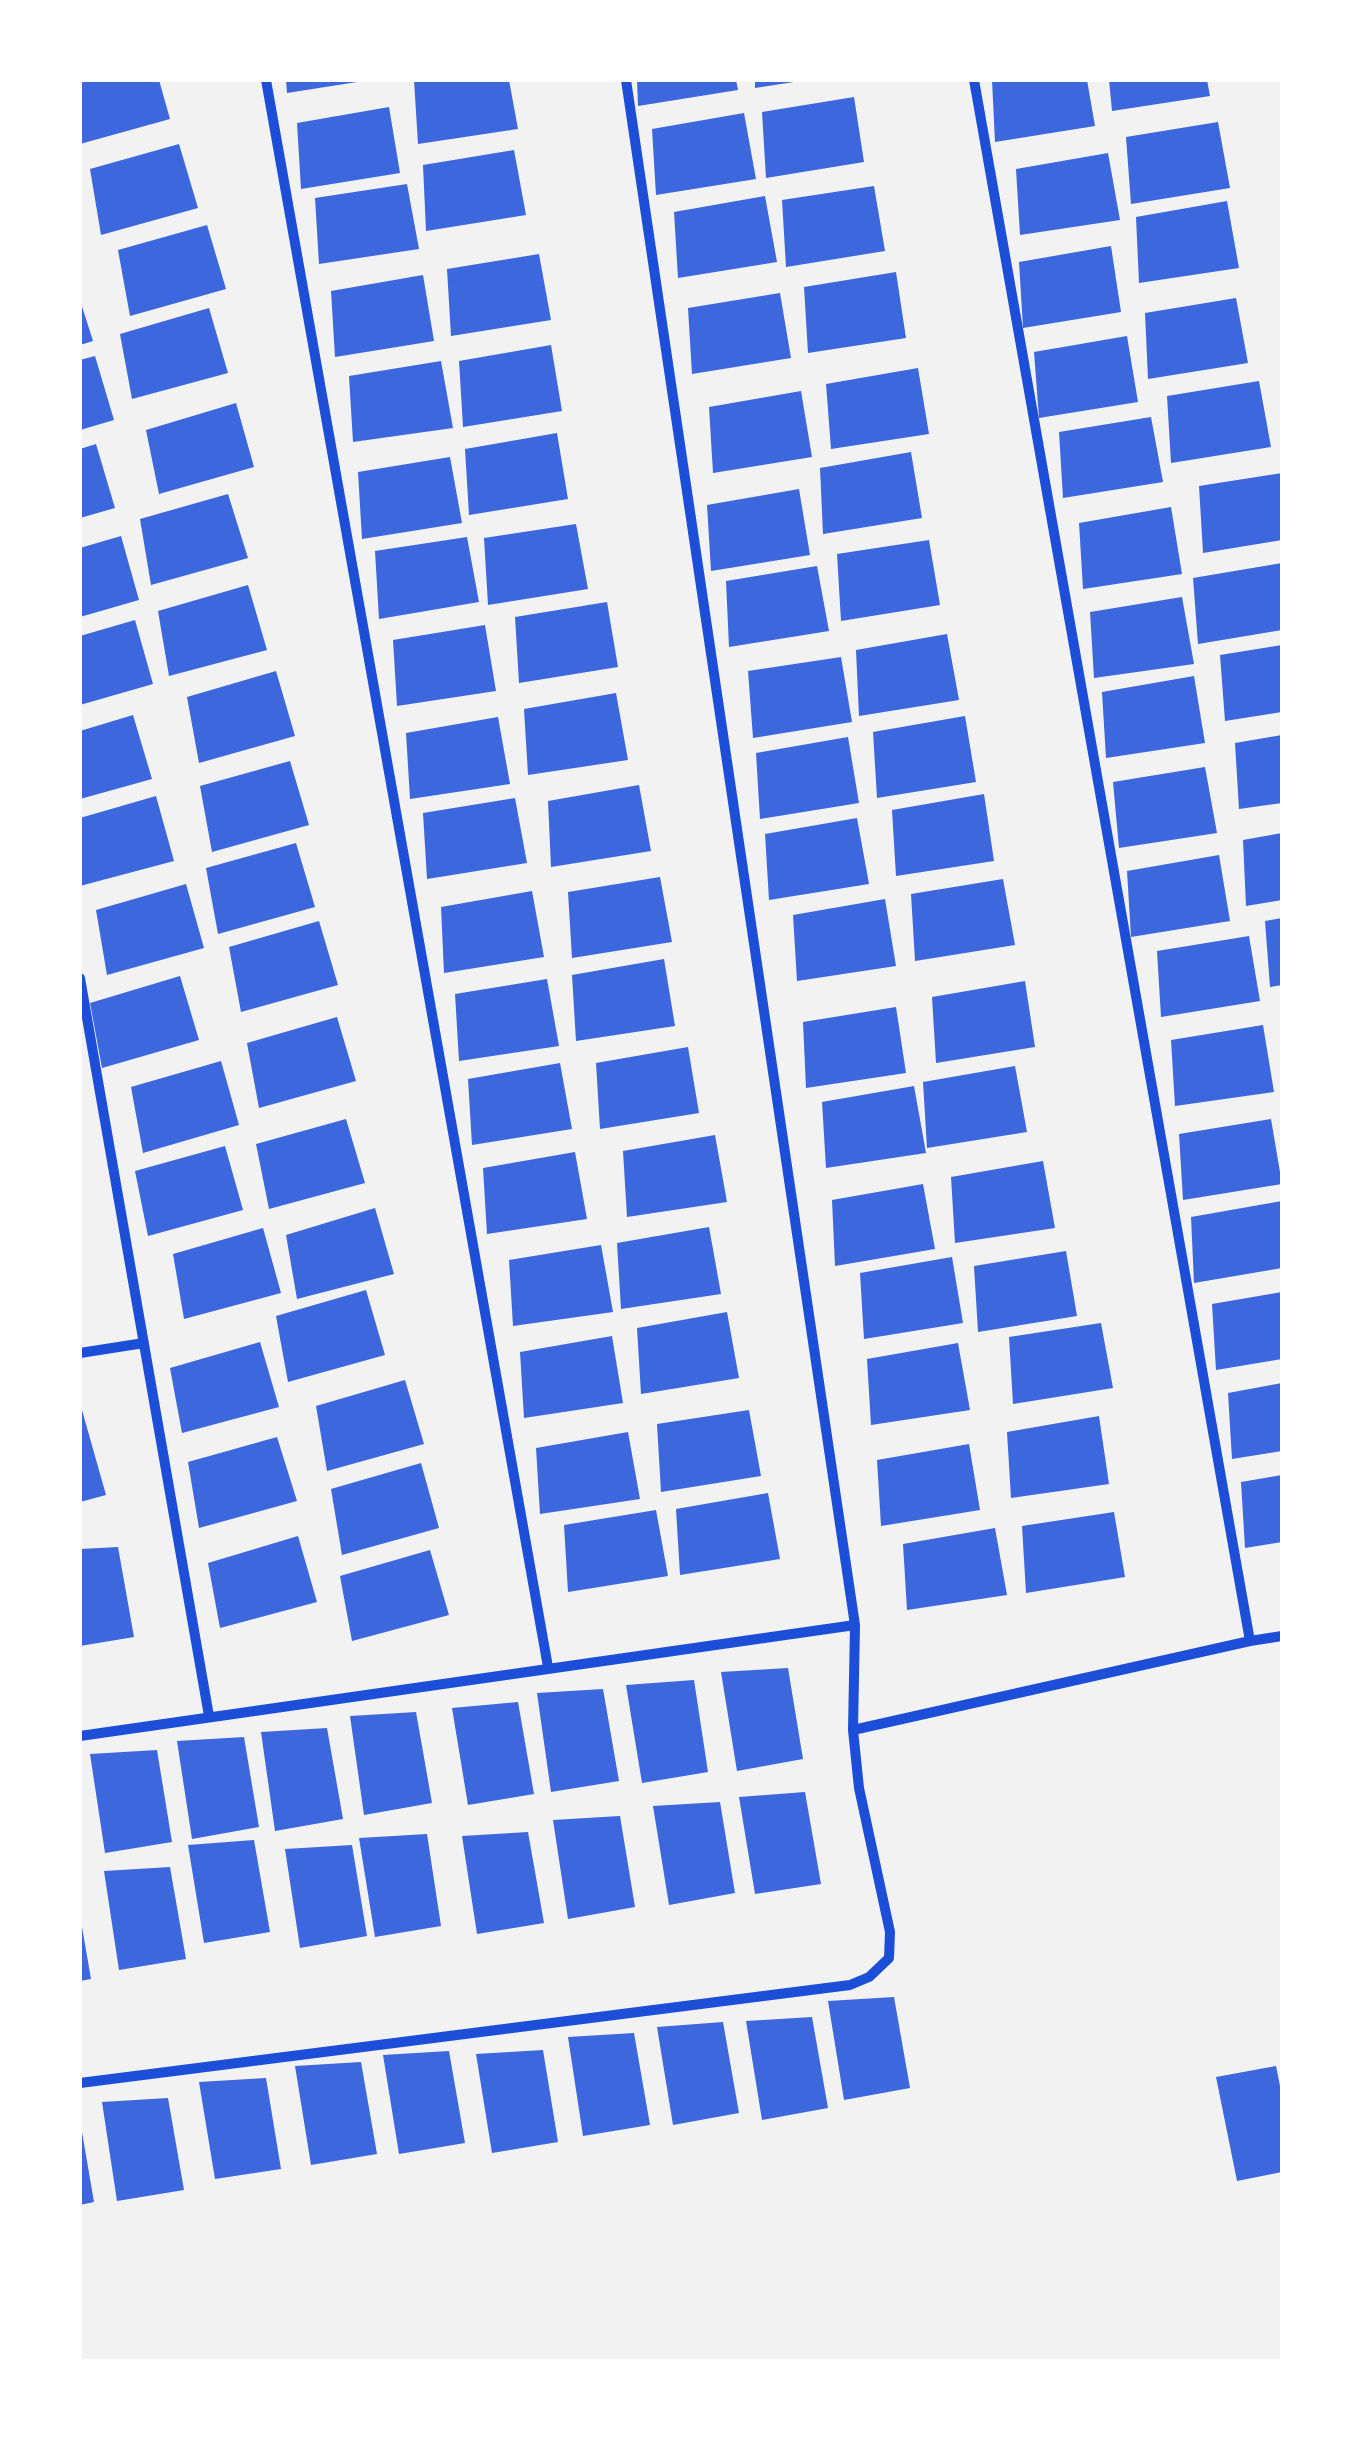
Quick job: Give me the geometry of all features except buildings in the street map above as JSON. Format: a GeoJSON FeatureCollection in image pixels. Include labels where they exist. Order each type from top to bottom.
{"type":"FeatureCollection","features":[{"type":"Feature","properties":{"kind":"street"},"geometry":{"type":"LineString","coordinates":[[266,80],[548,1667]]}},
{"type":"Feature","properties":{"kind":"street"},"geometry":{"type":"LineString","coordinates":[[80,2083],[850,1985],[869,1977],[889,1958],[890,1932],[859,1788],[853,1730],[855,1625],[626,80]]}},
{"type":"Feature","properties":{"kind":"street"},"geometry":{"type":"LineString","coordinates":[[974,80],[1250,1642]]}},
{"type":"Feature","properties":{"kind":"street"},"geometry":{"type":"LineString","coordinates":[[80,978],[209,1716]]}},
{"type":"Feature","properties":{"kind":"street"},"geometry":{"type":"LineString","coordinates":[[80,1353],[144,1343]]}},
{"type":"Feature","properties":{"kind":"street"},"geometry":{"type":"LineString","coordinates":[[80,1736],[855,1625]]}},
{"type":"Feature","properties":{"kind":"street"},"geometry":{"type":"LineString","coordinates":[[853,1730],[1282,1636]]}}]}
